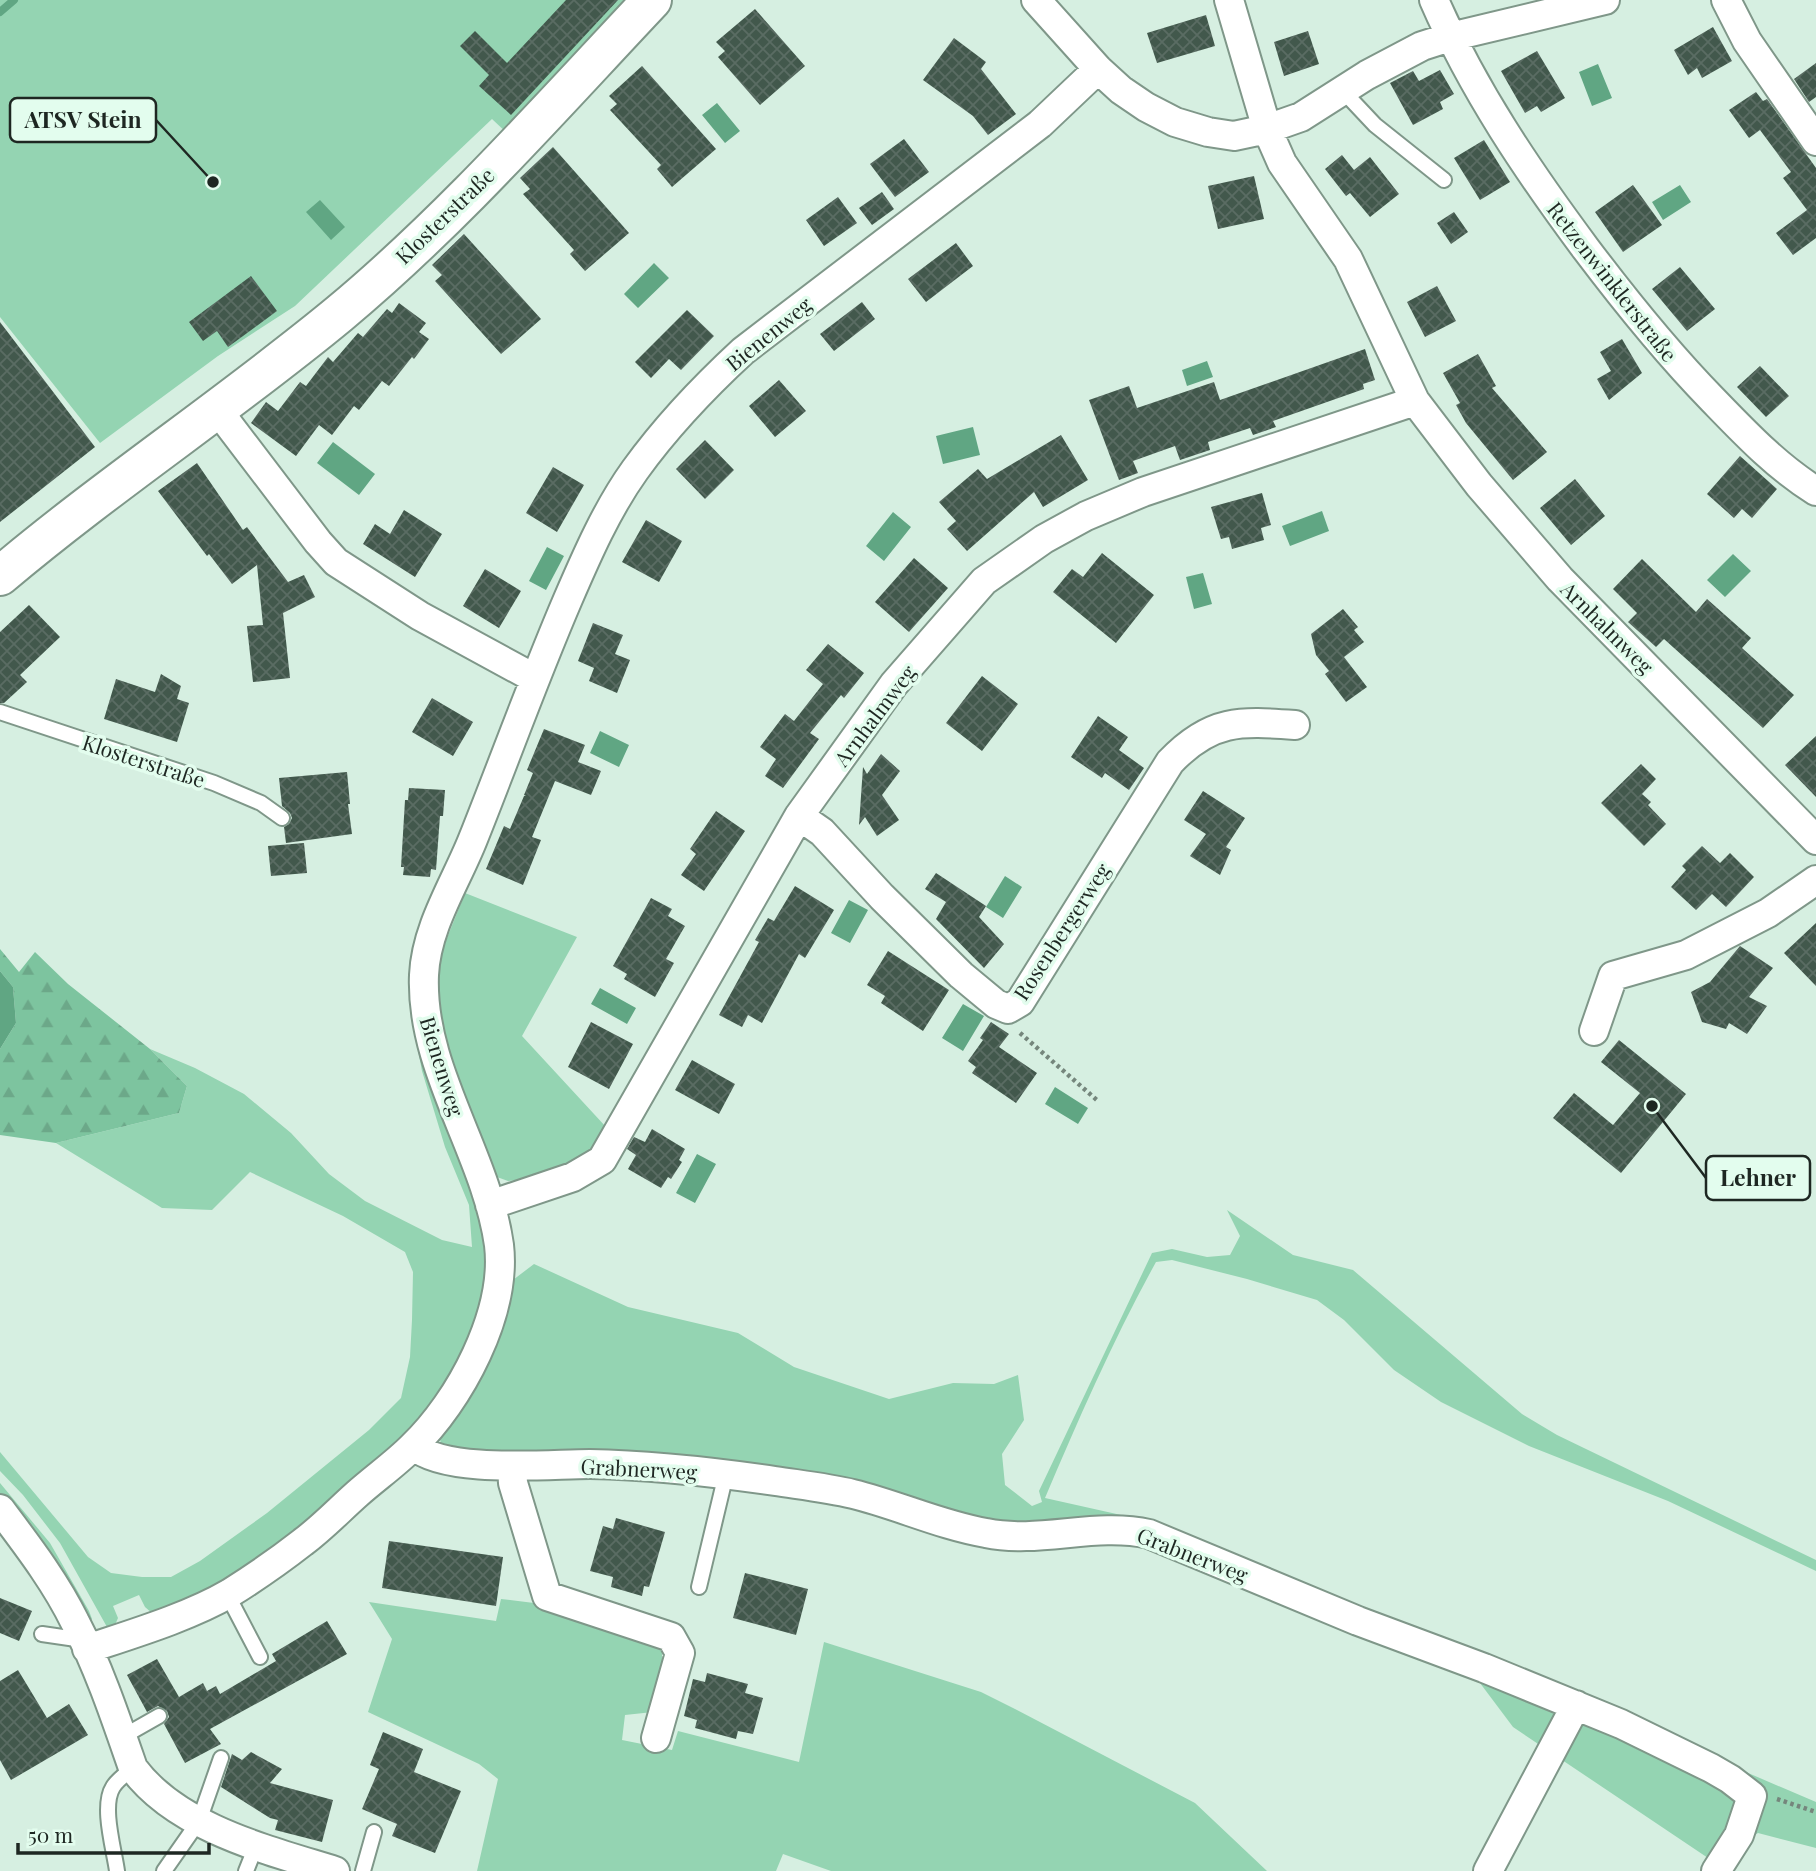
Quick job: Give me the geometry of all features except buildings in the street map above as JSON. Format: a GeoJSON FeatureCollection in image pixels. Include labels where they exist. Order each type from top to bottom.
{"type":"FeatureCollection","features":[{"type":"Feature","properties":{"kind":"street","name":"Klosterstraße"},"geometry":{"type":"LineString","coordinates":[[0,576],[119,481],[340,313],[417,244],[652,0]]}},
{"type":"Feature","properties":{"kind":"street"},"geometry":{"type":"LineString","coordinates":[[1036,0],[1098,69],[1138,102],[1175,122],[1208,132],[1234,136],[1267,129],[1301,117],[1422,46],[1605,0]]}},
{"type":"Feature","properties":{"kind":"street","name":"Arnhalmweg"},"geometry":{"type":"LineString","coordinates":[[1229,0],[1267,129],[1282,163],[1348,259],[1415,401],[1479,485],[1560,579],[1816,840]]}},
{"type":"Feature","properties":{"kind":"street","name":"Retzenwinklerstraße"},"geometry":{"type":"LineString","coordinates":[[1434,0],[1450,37],[1486,102],[1552,203],[1617,289],[1681,368],[1746,434],[1794,478],[1816,491]]}},
{"type":"Feature","properties":{"kind":"street"},"geometry":{"type":"LineString","coordinates":[[1726,0],[1747,41],[1816,141]]}},
{"type":"Feature","properties":{"kind":"street","name":"Bienenweg"},"geometry":{"type":"LineString","coordinates":[[414,1446],[452,1398],[468,1372],[494,1306],[500,1278],[499,1246],[490,1205],[438,1062],[426,1011],[424,969],[428,946],[472,842],[534,678],[586,558],[615,501],[635,470],[713,378],[743,351],[1040,124],[1098,69]]}},
{"type":"Feature","properties":{"kind":"street","name":"Arnhalmweg"},"geometry":{"type":"LineString","coordinates":[[490,1205],[573,1177],[602,1160],[799,816],[894,684],[984,581],[1044,540],[1086,516],[1143,492],[1415,401]]}},
{"type":"Feature","properties":{"kind":"street"},"geometry":{"type":"LineString","coordinates":[[216,408],[336,562],[421,616],[534,678]]}},
{"type":"Feature","properties":{"kind":"street","name":"Rosenbergerweg"},"geometry":{"type":"LineString","coordinates":[[799,816],[822,832],[882,897],[961,975],[996,1004],[1008,1009],[1020,1002],[1170,762],[1185,746],[1224,726],[1246,722],[1295,725]]}},
{"type":"Feature","properties":{"kind":"street"},"geometry":{"type":"LineString","coordinates":[[1594,1031],[1613,976],[1686,955],[1768,913],[1816,880]]}},
{"type":"Feature","properties":{"kind":"street"},"geometry":{"type":"LineString","coordinates":[[85,1644],[144,1630],[227,1594],[303,1542],[414,1446]]}},
{"type":"Feature","properties":{"kind":"street","name":"Grabnerweg"},"geometry":{"type":"LineString","coordinates":[[414,1446],[436,1459],[512,1467],[613,1465],[726,1474],[852,1494],[987,1534],[1041,1535],[1103,1529],[1128,1529],[1149,1534],[1358,1621],[1576,1705],[1711,1768],[1752,1796]]}},
{"type":"Feature","properties":{"kind":"street"},"geometry":{"type":"LineString","coordinates":[[512,1467],[513,1483],[547,1596],[671,1637],[680,1653],[656,1738]]}},
{"type":"Feature","properties":{"kind":"street"},"geometry":{"type":"LineString","coordinates":[[0,1509],[41,1564],[75,1622],[133,1768],[152,1789],[199,1821],[233,1838],[251,1858],[335,1871]]}},
{"type":"Feature","properties":{"kind":"street"},"geometry":{"type":"LineString","coordinates":[[1488,1871],[1576,1705]]}},
{"type":"Feature","properties":{"kind":"street"},"geometry":{"type":"LineString","coordinates":[[1716,1871],[1739,1835],[1752,1796]]}},
{"type":"Feature","properties":{"kind":"lane"},"geometry":{"type":"LineString","coordinates":[[1343,91],[1375,125],[1444,180]]}},
{"type":"Feature","properties":{"kind":"lane","name":"Klosterstraße"},"geometry":{"type":"LineString","coordinates":[[0,712],[243,794],[282,818]]}},
{"type":"Feature","properties":{"kind":"lane"},"geometry":{"type":"LineString","coordinates":[[699,1587],[726,1474]]}},
{"type":"Feature","properties":{"kind":"lane"},"geometry":{"type":"LineString","coordinates":[[227,1594],[260,1657]]}},
{"type":"Feature","properties":{"kind":"lane"},"geometry":{"type":"LineString","coordinates":[[42,1634],[85,1644]]}},
{"type":"Feature","properties":{"kind":"lane"},"geometry":{"type":"LineString","coordinates":[[122,1737],[159,1716]]}},
{"type":"Feature","properties":{"kind":"lane"},"geometry":{"type":"LineString","coordinates":[[164,1871],[199,1821],[221,1758]]}},
{"type":"Feature","properties":{"kind":"lane"},"geometry":{"type":"LineString","coordinates":[[117,1871],[108,1810],[109,1798],[113,1787],[133,1768]]}},
{"type":"Feature","properties":{"kind":"lane"},"geometry":{"type":"LineString","coordinates":[[362,1871],[374,1832]]}},
{"type":"Feature","properties":{"kind":"path"},"geometry":{"type":"LineString","coordinates":[[1008,1009],[1018,1031],[1098,1101]]}},
{"type":"Feature","properties":{"kind":"path"},"geometry":{"type":"LineString","coordinates":[[1752,1796],[1783,1800],[1816,1812]]}},
{"type":"Feature","properties":{"kind":"shaded area"},"geometry":{"type":"Polygon","coordinates":[[[0,0],[631,0],[509,135],[492,119],[295,306],[218,356],[100,443],[0,317],[0,0]]]}},
{"type":"Feature","properties":{"kind":"shaded area"},"geometry":{"type":"Polygon","coordinates":[[[1598,64],[1612,98],[1592,106],[1579,72],[1598,64]]]}},
{"type":"Feature","properties":{"kind":"shaded area"},"geometry":{"type":"Polygon","coordinates":[[[717,103],[740,131],[725,143],[702,115],[717,103]]]}},
{"type":"Feature","properties":{"kind":"shaded area"},"geometry":{"type":"Polygon","coordinates":[[[1680,185],[1691,202],[1663,220],[1652,202],[1680,185]]]}},
{"type":"Feature","properties":{"kind":"shaded area"},"geometry":{"type":"Polygon","coordinates":[[[320,200],[345,227],[331,240],[306,212],[320,200]]]}},
{"type":"Feature","properties":{"kind":"shaded area"},"geometry":{"type":"Polygon","coordinates":[[[654,263],[669,278],[638,308],[624,294],[654,263]]]}},
{"type":"Feature","properties":{"kind":"shaded area"},"geometry":{"type":"Polygon","coordinates":[[[1207,361],[1213,377],[1187,386],[1182,370],[1207,361]]]}},
{"type":"Feature","properties":{"kind":"shaded area"},"geometry":{"type":"Polygon","coordinates":[[[973,427],[980,455],[943,464],[936,436],[973,427]]]}},
{"type":"Feature","properties":{"kind":"shaded area"},"geometry":{"type":"Polygon","coordinates":[[[333,442],[375,474],[359,495],[317,463],[333,442]]]}},
{"type":"Feature","properties":{"kind":"shaded area"},"geometry":{"type":"Polygon","coordinates":[[[1322,511],[1329,531],[1290,546],[1282,526],[1322,511]]]}},
{"type":"Feature","properties":{"kind":"shaded area"},"geometry":{"type":"Polygon","coordinates":[[[893,512],[911,527],[884,561],[866,546],[893,512]]]}},
{"type":"Feature","properties":{"kind":"shaded area"},"geometry":{"type":"Polygon","coordinates":[[[547,547],[564,556],[546,590],[529,581],[547,547]]]}},
{"type":"Feature","properties":{"kind":"shaded area"},"geometry":{"type":"Polygon","coordinates":[[[1733,554],[1751,571],[1725,597],[1707,580],[1733,554]]]}},
{"type":"Feature","properties":{"kind":"shaded area"},"geometry":{"type":"Polygon","coordinates":[[[1203,573],[1212,604],[1194,609],[1186,577],[1203,573]]]}},
{"type":"Feature","properties":{"kind":"shaded area"},"geometry":{"type":"Polygon","coordinates":[[[600,731],[629,745],[619,767],[590,753],[600,731]]]}},
{"type":"Feature","properties":{"kind":"shaded area"},"geometry":{"type":"Polygon","coordinates":[[[1005,876],[1022,887],[1003,918],[986,907],[1005,876]]]}},
{"type":"Feature","properties":{"kind":"shaded area"},"geometry":{"type":"Polygon","coordinates":[[[436,885],[443,887],[420,956],[481,1206],[490,1286],[452,1378],[422,1422],[292,1538],[215,1587],[153,1614],[145,1607],[139,1595],[113,1606],[118,1618],[115,1625],[107,1627],[60,1543],[23,1495],[0,1471],[0,1452],[88,1557],[111,1573],[171,1577],[200,1561],[267,1513],[369,1430],[401,1398],[410,1357],[413,1272],[405,1252],[343,1216],[250,1172],[212,1210],[162,1208],[56,1143],[179,1113],[187,1086],[150,1049],[195,1068],[244,1094],[291,1133],[329,1174],[365,1201],[442,1240],[472,1247],[469,1205],[445,1147],[422,1071],[411,1013],[412,964],[436,885]]]}},
{"type":"Feature","properties":{"kind":"shaded area"},"geometry":{"type":"Polygon","coordinates":[[[465,893],[577,937],[522,1036],[606,1127],[587,1159],[528,1179],[508,1181],[497,1177],[488,1169],[432,1011],[441,953],[465,893]]]}},
{"type":"Feature","properties":{"kind":"shaded area"},"geometry":{"type":"Polygon","coordinates":[[[849,900],[868,910],[850,943],[831,933],[849,900]]]}},
{"type":"Feature","properties":{"kind":"shaded area"},"geometry":{"type":"Polygon","coordinates":[[[0,971],[13,987],[16,1023],[0,1049],[0,971]]]}},
{"type":"Feature","properties":{"kind":"shaded area"},"geometry":{"type":"Polygon","coordinates":[[[600,988],[636,1008],[627,1024],[591,1004],[600,988]]]}},
{"type":"Feature","properties":{"kind":"shaded area"},"geometry":{"type":"Polygon","coordinates":[[[963,1004],[984,1016],[963,1051],[942,1038],[963,1004]]]}},
{"type":"Feature","properties":{"kind":"shaded area"},"geometry":{"type":"Polygon","coordinates":[[[1055,1087],[1088,1108],[1078,1124],[1045,1104],[1055,1087]]]}},
{"type":"Feature","properties":{"kind":"shaded area"},"geometry":{"type":"Polygon","coordinates":[[[697,1154],[716,1164],[695,1203],[676,1193],[697,1154]]]}},
{"type":"Feature","properties":{"kind":"shaded area"},"geometry":{"type":"Polygon","coordinates":[[[1227,1210],[1293,1255],[1353,1270],[1522,1414],[1557,1435],[1816,1560],[1816,1571],[1668,1501],[1529,1446],[1441,1402],[1394,1370],[1344,1320],[1317,1300],[1172,1260],[1156,1262],[1098,1378],[1045,1498],[1130,1517],[1012,1530],[557,1457],[442,1448],[439,1435],[509,1283],[534,1264],[628,1307],[738,1333],[794,1367],[889,1399],[953,1383],[994,1384],[1018,1375],[1024,1420],[1002,1454],[1005,1485],[1032,1506],[1042,1502],[1039,1491],[1152,1253],[1172,1249],[1207,1257],[1230,1255],[1240,1236],[1227,1210]]]}},
{"type":"Feature","properties":{"kind":"shaded area"},"geometry":{"type":"Polygon","coordinates":[[[0,1483],[50,1543],[89,1611],[92,1619],[90,1621],[16,1510],[0,1493],[0,1483]]]}},
{"type":"Feature","properties":{"kind":"shaded area"},"geometry":{"type":"Polygon","coordinates":[[[501,1599],[534,1603],[655,1642],[662,1652],[662,1663],[653,1712],[625,1715],[622,1740],[672,1750],[678,1731],[799,1762],[824,1642],[981,1692],[1013,1708],[1195,1803],[1267,1871],[831,1871],[783,1854],[776,1871],[477,1871],[498,1779],[479,1764],[368,1712],[392,1639],[369,1602],[496,1621],[501,1599]]]}},
{"type":"Feature","properties":{"kind":"shaded area"},"geometry":{"type":"Polygon","coordinates":[[[1453,1647],[1816,1802],[1816,1848],[1758,1833],[1711,1860],[1513,1727],[1453,1647]]]}},
{"type":"Feature","properties":{"kind":"green space"},"geometry":{"type":"Polygon","coordinates":[[[0,949],[19,972],[35,952],[68,984],[150,1049],[187,1086],[179,1113],[56,1143],[0,1135],[0,1049],[16,1023],[13,987],[0,971],[0,949]]]}},
{"type":"Feature","properties":{"kind":"waterway"},"geometry":{"type":"LineString","coordinates":[[0,12],[14,0]]}},
{"type":"Feature","properties":{"kind":"place","name":"ATSV Stein"},"geometry":{"type":"Point","coordinates":[213,182]}},
{"type":"Feature","properties":{"kind":"place","name":"Lehner"},"geometry":{"type":"Point","coordinates":[1652,1106]}}]}
